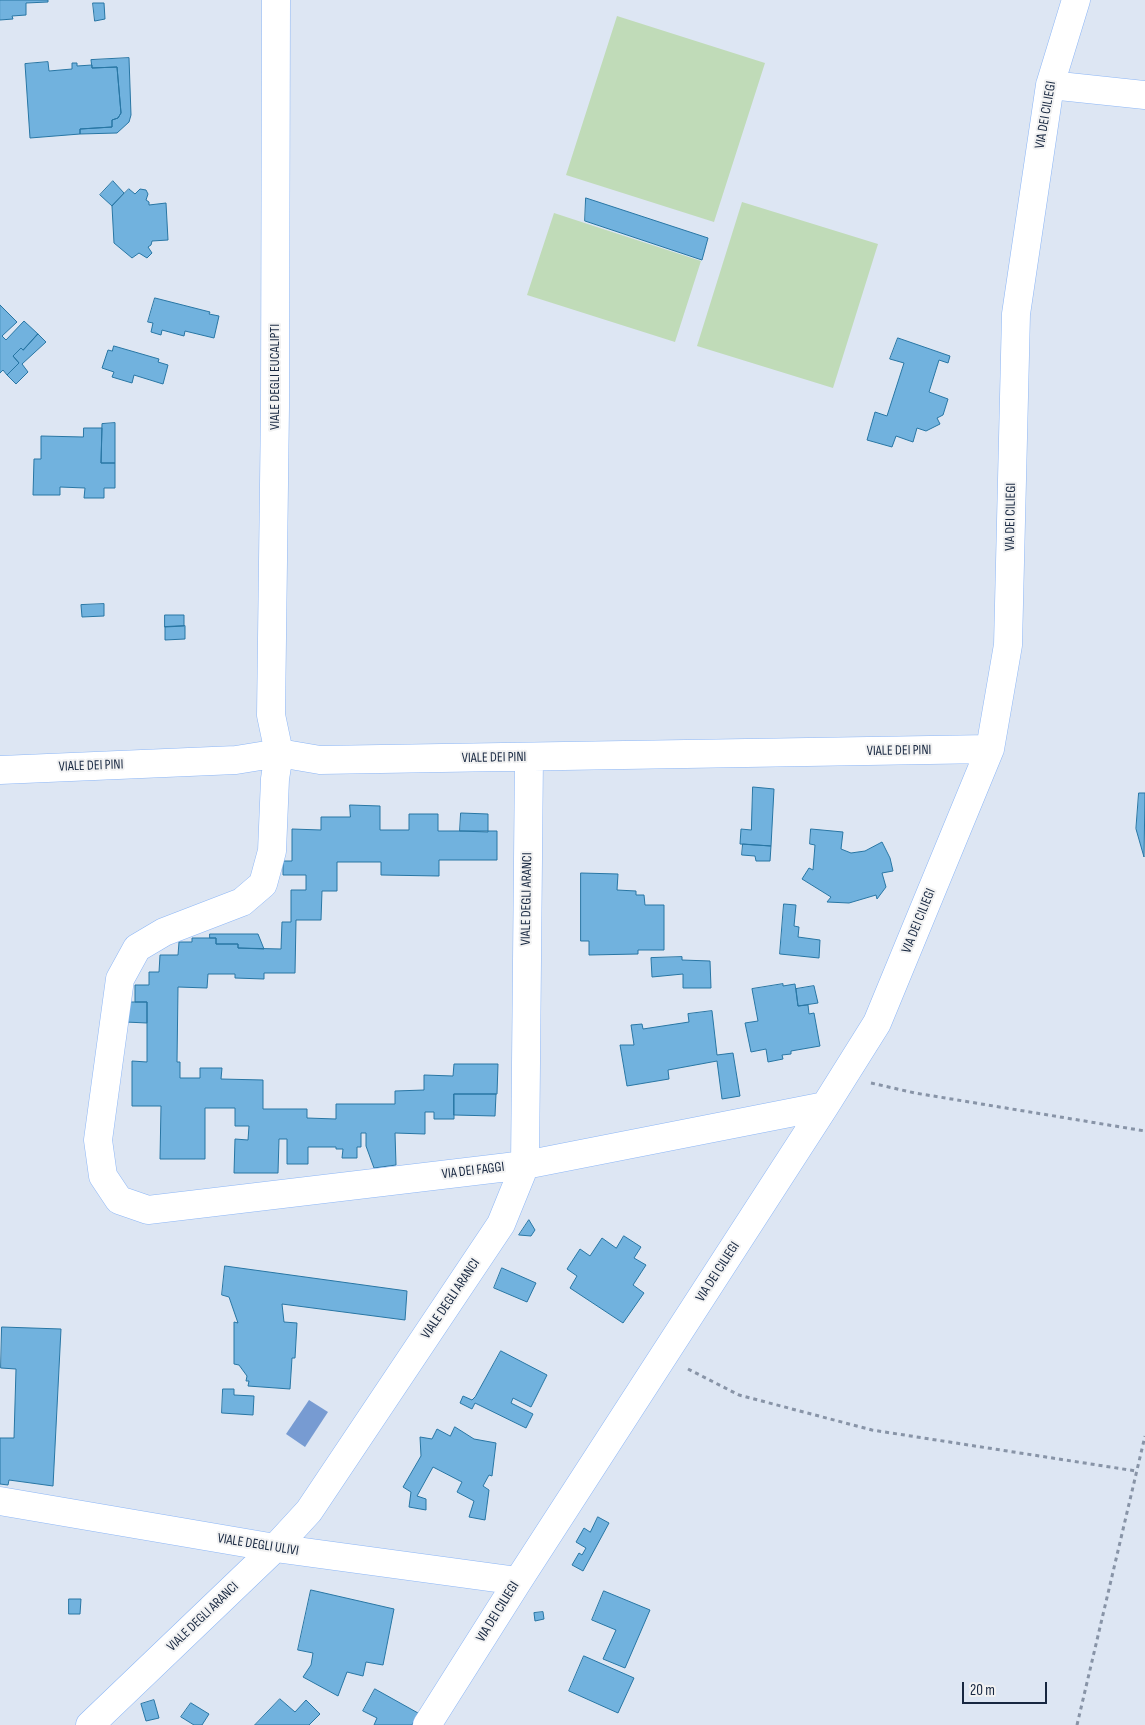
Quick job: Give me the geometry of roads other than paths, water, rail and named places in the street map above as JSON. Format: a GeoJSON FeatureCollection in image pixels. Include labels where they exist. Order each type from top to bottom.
{"type":"FeatureCollection","features":[{"type":"Feature","properties":{"kind":"street","name":"VIALE DEGLI EUCALIPTI"},"geometry":{"type":"LineString","coordinates":[[276,0],[275,407],[271,715],[279,753]]}},
{"type":"Feature","properties":{"kind":"street","name":"VIA DEI CILIEGI"},"geometry":{"type":"LineString","coordinates":[[427,1725],[877,1023],[990,749],[1008,645],[1016,314],[1050,85],[1076,0]]}},
{"type":"Feature","properties":{"kind":"street"},"geometry":{"type":"LineString","coordinates":[[1050,85],[1145,95]]}},
{"type":"Feature","properties":{"kind":"street","name":"VIALE DEI PINI"},"geometry":{"type":"LineString","coordinates":[[0,770],[236,760],[279,753],[320,760],[990,749]]}},
{"type":"Feature","properties":{"kind":"street","name":"VIA DEI FAGGI"},"geometry":{"type":"LineString","coordinates":[[279,753],[275,779],[272,850],[263,884],[242,902],[164,932],[137,948],[120,978],[98,1140],[103,1176],[119,1200],[148,1210],[525,1165],[825,1106]]}},
{"type":"Feature","properties":{"kind":"street","name":"VIALE DEGLI ARANCI"},"geometry":{"type":"LineString","coordinates":[[90,1725],[275,1548],[309,1511],[501,1224],[525,1165],[529,758]]}},
{"type":"Feature","properties":{"kind":"street","name":"VIALE DEGLI ULIVI"},"geometry":{"type":"LineString","coordinates":[[0,1502],[275,1548],[518,1581]]}},
{"type":"Feature","properties":{"kind":"water"},"geometry":{"type":"Polygon","coordinates":[[[309,1400],[328,1412],[305,1447],[286,1434],[309,1400]]]}}]}
